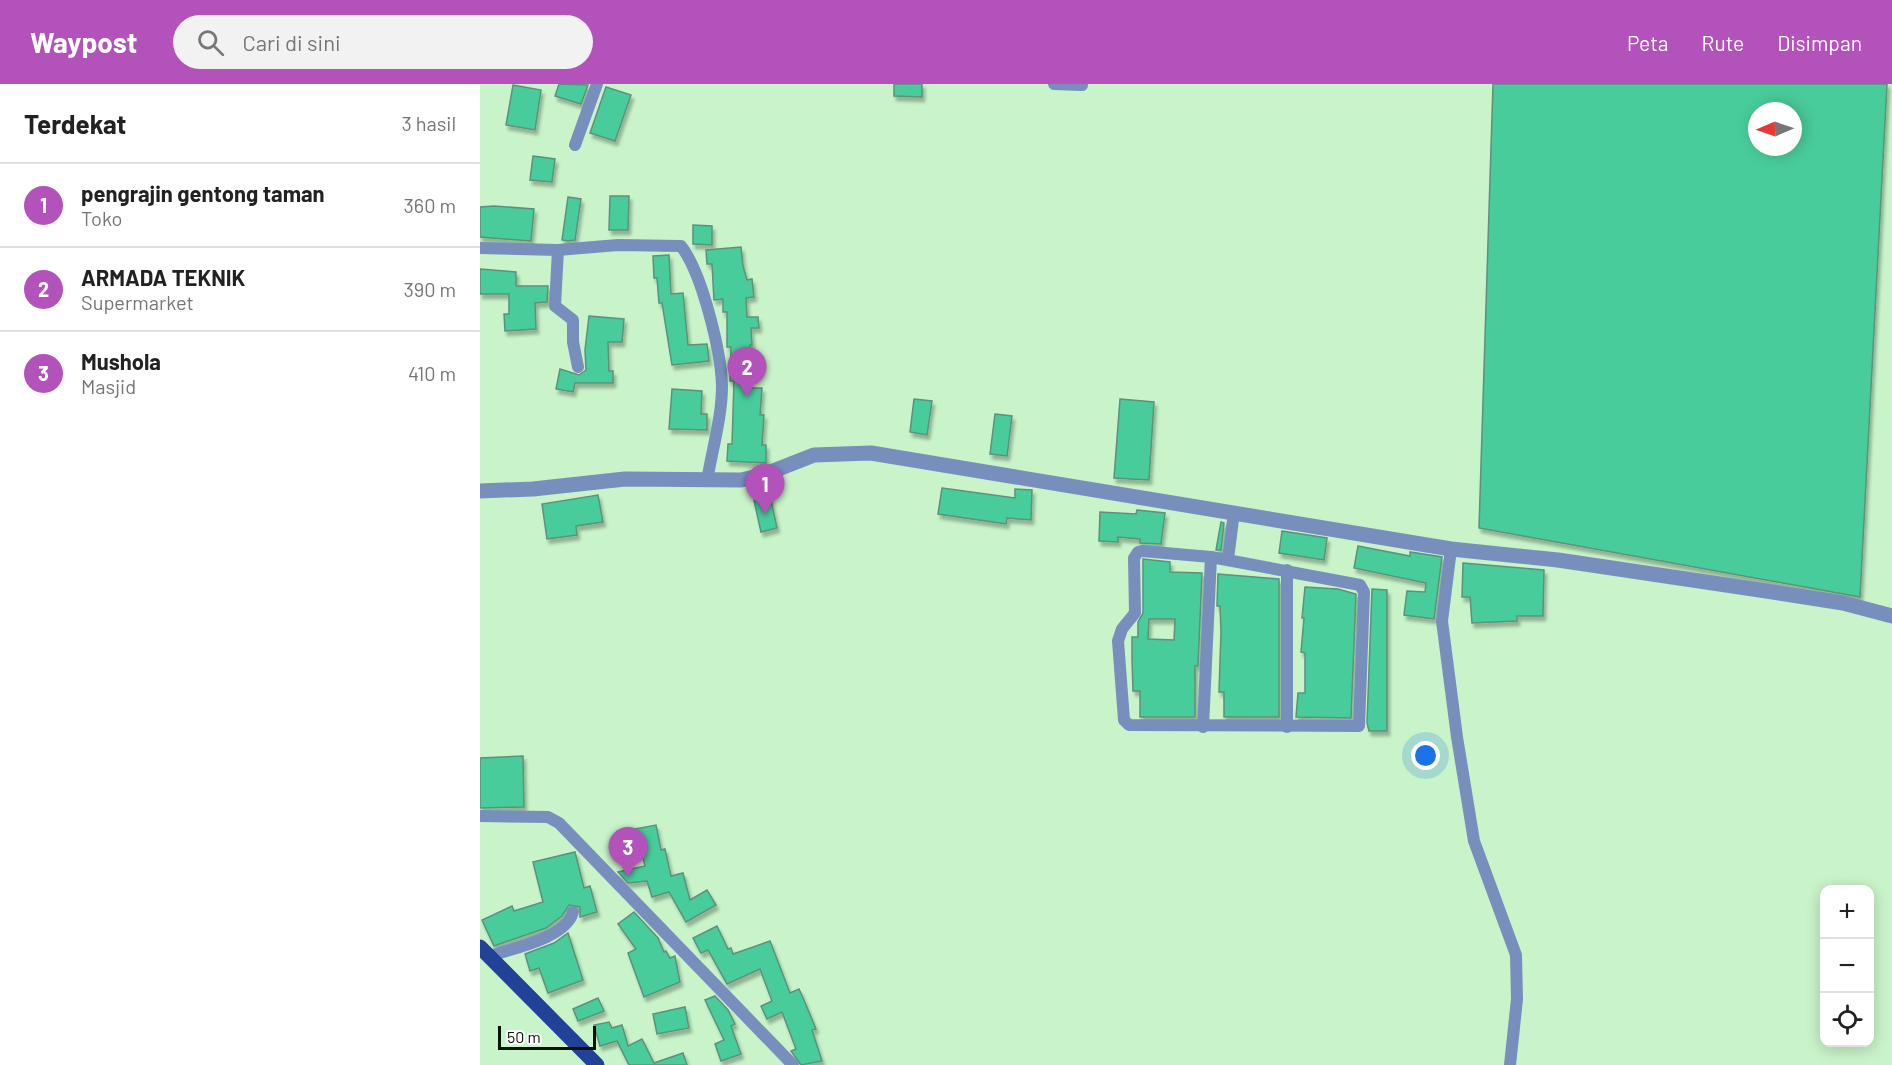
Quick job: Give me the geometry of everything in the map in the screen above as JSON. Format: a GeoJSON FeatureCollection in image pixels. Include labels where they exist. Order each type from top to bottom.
{"type":"FeatureCollection","features":[{"type":"Feature","properties":{"kind":"main road"},"geometry":{"type":"LineString","coordinates":[[485,951],[597,1065]]}},
{"type":"Feature","properties":{"kind":"street"},"geometry":{"type":"LineString","coordinates":[[575,145],[597,84]]}},
{"type":"Feature","properties":{"kind":"street"},"geometry":{"type":"LineString","coordinates":[[1054,84],[1082,85]]}},
{"type":"Feature","properties":{"kind":"street"},"geometry":{"type":"LineString","coordinates":[[480,248],[558,250],[675,244],[685,250],[697,272],[718,353],[722,387],[706,481]]}},
{"type":"Feature","properties":{"kind":"street"},"geometry":{"type":"LineString","coordinates":[[558,250],[555,306],[574,322],[573,342],[578,367]]}},
{"type":"Feature","properties":{"kind":"street"},"geometry":{"type":"LineString","coordinates":[[480,491],[533,489],[625,479],[741,480],[763,475],[814,455],[871,453],[1451,549],[1558,560],[1843,603],[1892,616]]}},
{"type":"Feature","properties":{"kind":"street"},"geometry":{"type":"LineString","coordinates":[[1228,560],[1234,512]]}},
{"type":"Feature","properties":{"kind":"street"},"geometry":{"type":"LineString","coordinates":[[1451,549],[1442,621],[1457,737],[1474,842],[1516,955],[1517,999],[1510,1065]]}},
{"type":"Feature","properties":{"kind":"street"},"geometry":{"type":"LineString","coordinates":[[1138,552],[1228,560],[1357,584],[1363,588],[1361,723],[1355,728],[1134,726],[1126,723],[1118,641],[1122,628],[1135,613],[1134,558],[1138,552]]}},
{"type":"Feature","properties":{"kind":"street"},"geometry":{"type":"LineString","coordinates":[[1203,727],[1211,557]]}},
{"type":"Feature","properties":{"kind":"street"},"geometry":{"type":"LineString","coordinates":[[1287,570],[1287,727]]}},
{"type":"Feature","properties":{"kind":"street"},"geometry":{"type":"LineString","coordinates":[[480,816],[548,817],[559,823],[793,1065]]}},
{"type":"Feature","properties":{"kind":"street"},"geometry":{"type":"LineString","coordinates":[[485,951],[558,932],[571,920],[573,912]]}},
{"type":"Feature","properties":{"kind":"building"},"geometry":{"type":"Polygon","coordinates":[[[559,84],[588,85],[581,104],[555,96],[559,84]]]}},
{"type":"Feature","properties":{"kind":"building"},"geometry":{"type":"Polygon","coordinates":[[[894,84],[922,84],[922,97],[894,96],[894,84]]]}},
{"type":"Feature","properties":{"kind":"building"},"geometry":{"type":"Polygon","coordinates":[[[1493,84],[1887,84],[1860,597],[1479,528],[1493,84]]]}},
{"type":"Feature","properties":{"kind":"building"},"geometry":{"type":"Polygon","coordinates":[[[513,85],[541,90],[535,130],[506,125],[513,85]]]}},
{"type":"Feature","properties":{"kind":"building"},"geometry":{"type":"Polygon","coordinates":[[[606,87],[631,95],[615,141],[590,133],[606,87]]]}},
{"type":"Feature","properties":{"kind":"building"},"geometry":{"type":"Polygon","coordinates":[[[533,156],[555,159],[552,182],[530,180],[533,156]]]}},
{"type":"Feature","properties":{"kind":"building"},"geometry":{"type":"Polygon","coordinates":[[[610,196],[629,196],[628,230],[609,230],[610,196]]]}},
{"type":"Feature","properties":{"kind":"building"},"geometry":{"type":"Polygon","coordinates":[[[568,197],[581,199],[575,240],[568,241],[562,240],[568,197]]]}},
{"type":"Feature","properties":{"kind":"building"},"geometry":{"type":"Polygon","coordinates":[[[480,207],[534,209],[531,241],[480,237],[480,207]]]}},
{"type":"Feature","properties":{"kind":"building"},"geometry":{"type":"Polygon","coordinates":[[[693,225],[712,226],[712,245],[693,244],[693,225]]]}},
{"type":"Feature","properties":{"kind":"building"},"geometry":{"type":"Polygon","coordinates":[[[741,247],[743,266],[747,280],[752,279],[754,297],[746,298],[747,317],[758,317],[759,328],[751,328],[752,345],[750,345],[748,388],[762,388],[760,415],[764,415],[762,445],[766,445],[766,463],[727,461],[728,444],[732,444],[734,381],[730,381],[731,347],[727,347],[727,312],[723,312],[723,299],[714,300],[712,264],[707,264],[706,250],[741,247]]]}},
{"type":"Feature","properties":{"kind":"building"},"geometry":{"type":"Polygon","coordinates":[[[669,255],[671,294],[683,293],[688,345],[707,344],[709,361],[672,365],[662,303],[659,303],[657,278],[654,278],[653,256],[669,255]]]}},
{"type":"Feature","properties":{"kind":"building"},"geometry":{"type":"Polygon","coordinates":[[[480,269],[516,272],[516,286],[548,286],[547,302],[535,303],[536,329],[505,331],[504,314],[509,314],[509,294],[480,294],[480,269]]]}},
{"type":"Feature","properties":{"kind":"building"},"geometry":{"type":"Polygon","coordinates":[[[589,316],[624,319],[622,342],[608,342],[609,371],[613,371],[613,383],[575,383],[573,392],[556,389],[560,369],[579,375],[586,370],[585,350],[589,316]]]}},
{"type":"Feature","properties":{"kind":"building"},"geometry":{"type":"Polygon","coordinates":[[[672,389],[702,391],[701,414],[707,414],[707,430],[669,429],[672,389]]]}},
{"type":"Feature","properties":{"kind":"building"},"geometry":{"type":"Polygon","coordinates":[[[914,399],[932,401],[927,435],[910,432],[914,399]]]}},
{"type":"Feature","properties":{"kind":"building"},"geometry":{"type":"Polygon","coordinates":[[[1120,399],[1154,402],[1149,480],[1114,478],[1120,399]]]}},
{"type":"Feature","properties":{"kind":"building"},"geometry":{"type":"Polygon","coordinates":[[[995,414],[1012,416],[1007,456],[990,454],[995,414]]]}},
{"type":"Feature","properties":{"kind":"building"},"geometry":{"type":"Polygon","coordinates":[[[942,488],[1015,498],[1015,489],[1032,490],[1031,520],[1007,518],[1006,524],[938,514],[942,488]]]}},
{"type":"Feature","properties":{"kind":"building"},"geometry":{"type":"Polygon","coordinates":[[[598,495],[603,522],[576,526],[577,535],[547,539],[542,504],[598,495]]]}},
{"type":"Feature","properties":{"kind":"building"},"geometry":{"type":"Polygon","coordinates":[[[770,496],[777,528],[761,532],[754,500],[770,496]]]}},
{"type":"Feature","properties":{"kind":"building"},"geometry":{"type":"Polygon","coordinates":[[[1137,510],[1165,513],[1161,544],[1140,543],[1140,539],[1118,537],[1118,542],[1099,541],[1100,512],[1136,514],[1137,510]]]}},
{"type":"Feature","properties":{"kind":"building"},"geometry":{"type":"Polygon","coordinates":[[[1221,522],[1224,523],[1221,550],[1216,550],[1221,522]]]}},
{"type":"Feature","properties":{"kind":"building"},"geometry":{"type":"Polygon","coordinates":[[[1282,531],[1327,538],[1324,560],[1279,553],[1282,531]]]}},
{"type":"Feature","properties":{"kind":"building"},"geometry":{"type":"Polygon","coordinates":[[[1358,546],[1410,556],[1410,552],[1442,557],[1434,619],[1404,615],[1407,591],[1425,592],[1426,583],[1354,568],[1358,546]]]}},
{"type":"Feature","properties":{"kind":"building"},"geometry":{"type":"Polygon","coordinates":[[[1143,559],[1170,562],[1170,572],[1202,573],[1198,666],[1195,666],[1195,717],[1140,717],[1140,691],[1133,691],[1132,637],[1138,637],[1138,622],[1143,613],[1143,559]],[[1149,619],[1148,639],[1174,640],[1175,619],[1149,619]]]}},
{"type":"Feature","properties":{"kind":"building"},"geometry":{"type":"Polygon","coordinates":[[[1463,563],[1544,570],[1543,616],[1517,616],[1517,621],[1472,623],[1470,597],[1462,597],[1463,563]]]}},
{"type":"Feature","properties":{"kind":"building"},"geometry":{"type":"Polygon","coordinates":[[[1218,574],[1279,579],[1279,717],[1224,717],[1224,692],[1219,692],[1221,632],[1220,606],[1217,606],[1218,574]]]}},
{"type":"Feature","properties":{"kind":"building"},"geometry":{"type":"Polygon","coordinates":[[[1305,587],[1338,589],[1356,594],[1351,718],[1296,717],[1298,693],[1305,693],[1305,653],[1301,652],[1305,587]]]}},
{"type":"Feature","properties":{"kind":"building"},"geometry":{"type":"Polygon","coordinates":[[[1372,589],[1387,590],[1387,731],[1369,731],[1367,723],[1372,589]]]}},
{"type":"Feature","properties":{"kind":"building"},"geometry":{"type":"Polygon","coordinates":[[[523,756],[524,807],[480,808],[480,758],[523,756]]]}},
{"type":"Feature","properties":{"kind":"building"},"geometry":{"type":"Polygon","coordinates":[[[656,825],[661,850],[665,849],[671,876],[683,873],[690,900],[707,890],[716,905],[686,922],[669,892],[652,897],[647,881],[628,883],[618,872],[645,866],[640,846],[622,850],[618,832],[656,825]]]}},
{"type":"Feature","properties":{"kind":"building"},"geometry":{"type":"Polygon","coordinates":[[[575,852],[584,888],[590,886],[597,912],[580,917],[580,907],[569,905],[562,916],[546,928],[494,946],[482,920],[512,906],[514,911],[543,902],[533,862],[575,852]]]}},
{"type":"Feature","properties":{"kind":"building"},"geometry":{"type":"Polygon","coordinates":[[[634,912],[658,938],[664,952],[666,951],[670,958],[675,956],[680,982],[644,997],[628,953],[636,949],[618,924],[634,912]]]}},
{"type":"Feature","properties":{"kind":"building"},"geometry":{"type":"Polygon","coordinates":[[[717,926],[728,949],[731,948],[733,954],[770,941],[790,993],[799,989],[804,1000],[816,1029],[812,1030],[822,1061],[801,1065],[791,1051],[796,1049],[782,1012],[767,1019],[761,1006],[772,1001],[760,969],[727,984],[708,950],[701,953],[693,938],[717,926]]]}},
{"type":"Feature","properties":{"kind":"building"},"geometry":{"type":"Polygon","coordinates":[[[568,933],[583,980],[548,993],[539,968],[530,971],[525,954],[554,943],[568,933]]]}},
{"type":"Feature","properties":{"kind":"building"},"geometry":{"type":"Polygon","coordinates":[[[715,996],[728,1010],[735,1024],[731,1026],[741,1054],[721,1061],[715,1044],[724,1040],[705,1000],[715,996]]]}},
{"type":"Feature","properties":{"kind":"building"},"geometry":{"type":"Polygon","coordinates":[[[598,998],[604,1011],[578,1021],[573,1009],[598,998]]]}},
{"type":"Feature","properties":{"kind":"building"},"geometry":{"type":"Polygon","coordinates":[[[685,1007],[689,1028],[657,1034],[653,1014],[685,1007]]]}},
{"type":"Feature","properties":{"kind":"building"},"geometry":{"type":"Polygon","coordinates":[[[609,1022],[612,1028],[622,1025],[628,1046],[642,1039],[654,1063],[683,1053],[687,1065],[629,1065],[617,1041],[600,1046],[594,1025],[609,1022]]]}},
{"type":"Feature","properties":{"kind":"place","name":"ARMADA TEKNIK"},"geometry":{"type":"Point","coordinates":[747,397]}},
{"type":"Feature","properties":{"kind":"place","name":"pengrajin gentong taman"},"geometry":{"type":"Point","coordinates":[765,514]}},
{"type":"Feature","properties":{"kind":"place","name":"Mushola"},"geometry":{"type":"Point","coordinates":[628,877]}}]}
